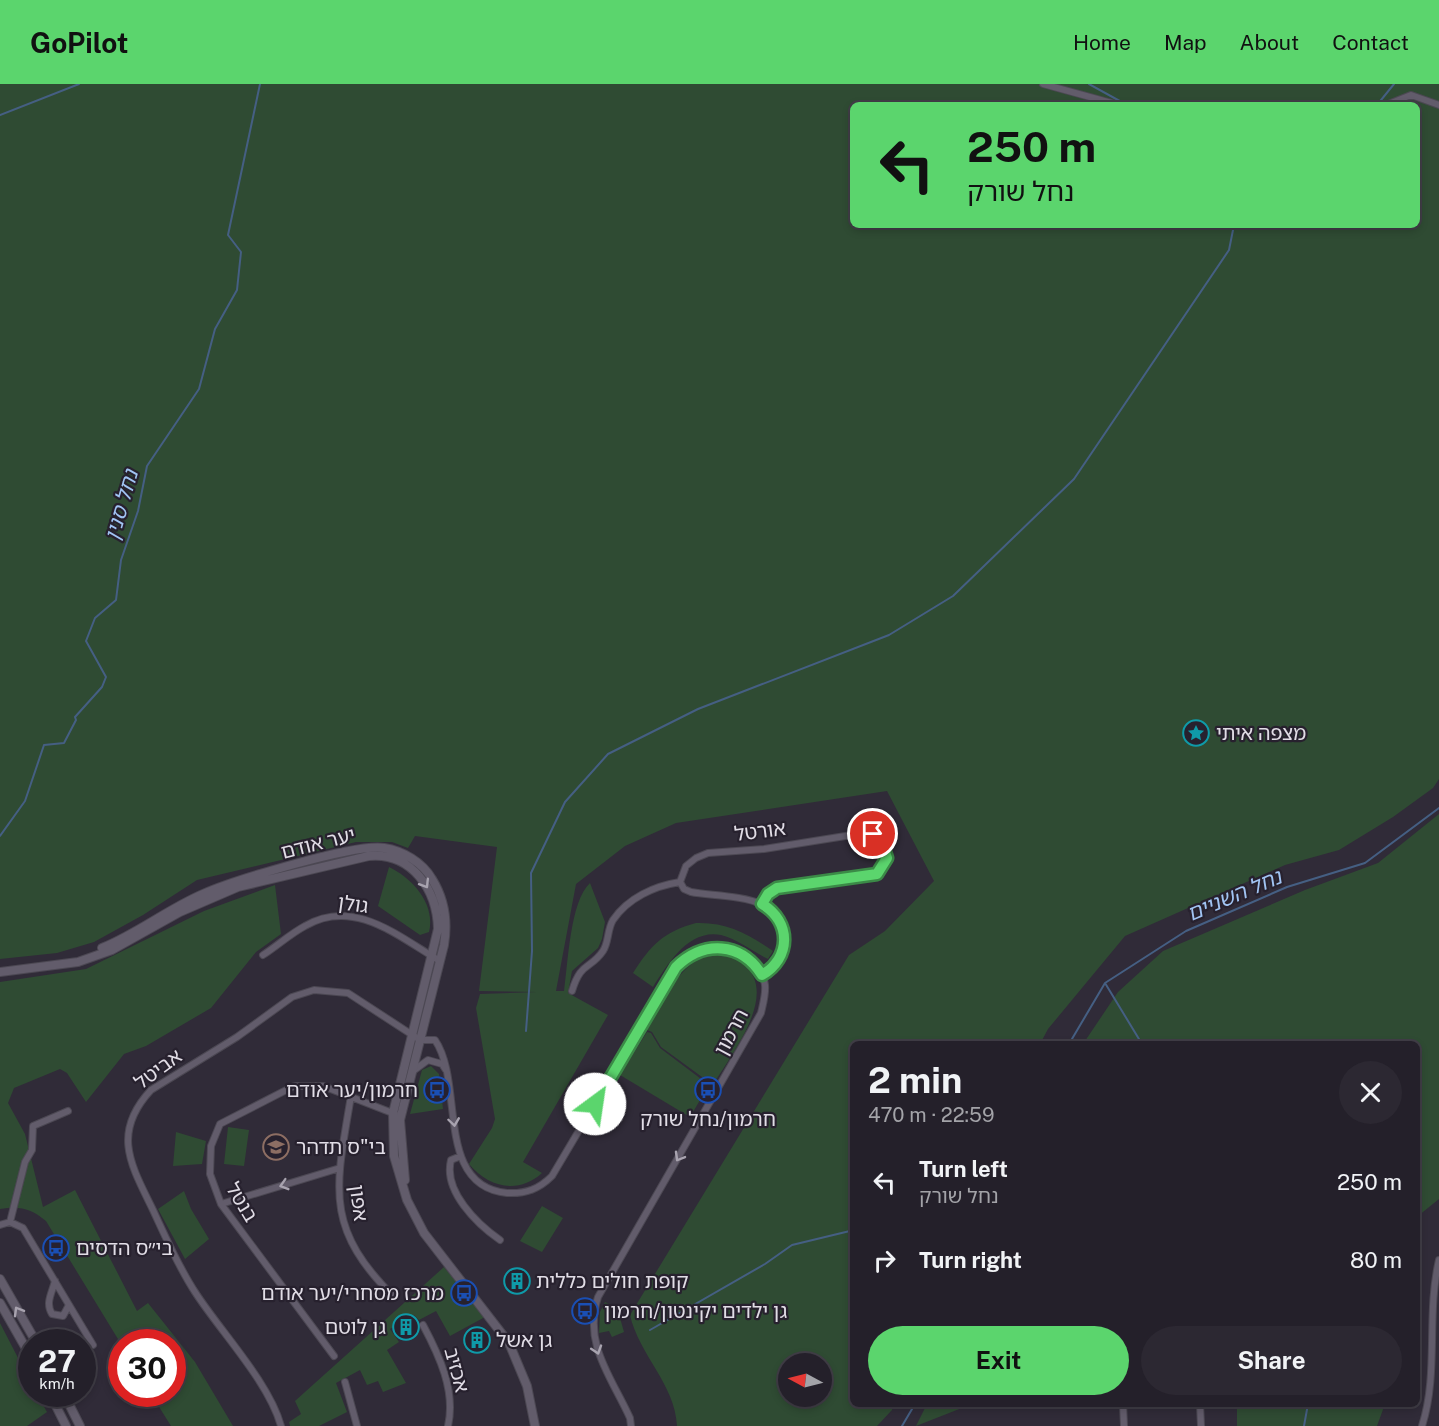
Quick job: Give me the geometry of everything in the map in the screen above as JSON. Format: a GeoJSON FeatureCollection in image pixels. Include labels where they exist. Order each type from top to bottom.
{"type":"FeatureCollection","features":[{"type":"Feature","properties":{"kind":"main road"},"geometry":{"type":"LineString","coordinates":[[0,1279],[29,1329]]}},
{"type":"Feature","properties":{"kind":"main road"},"geometry":{"type":"LineString","coordinates":[[0,1303],[18,1334]]}},
{"type":"Feature","properties":{"kind":"main road"},"geometry":{"type":"LineString","coordinates":[[56,1407],[66,1426]]}},
{"type":"Feature","properties":{"kind":"main road"},"geometry":{"type":"LineString","coordinates":[[70,1407],[80,1426]]}},
{"type":"Feature","properties":{"kind":"street"},"geometry":{"type":"LineString","coordinates":[[1044,84],[1108,102]]}},
{"type":"Feature","properties":{"kind":"street"},"geometry":{"type":"LineString","coordinates":[[1394,102],[1411,95],[1439,105]]}},
{"type":"Feature","properties":{"kind":"street","name":"אורטל"},"geometry":{"type":"LineString","coordinates":[[680,882],[686,866],[696,858],[708,853],[764,849],[858,834],[873,834],[881,839],[886,849],[887,858],[884,867],[877,874],[777,888],[768,894],[762,904]]}},
{"type":"Feature","properties":{"kind":"street","name":"יער אודם"},"geometry":{"type":"LineString","coordinates":[[0,970],[76,958],[108,946],[188,901],[219,888],[339,854],[376,847],[411,857],[425,869],[435,884],[447,922],[397,1114],[407,1200],[424,1233],[506,1337],[527,1386],[535,1426]]}},
{"type":"Feature","properties":{"kind":"street"},"geometry":{"type":"LineString","coordinates":[[417,1038],[435,1040],[445,1060],[461,1156],[474,1179],[486,1187],[515,1194],[530,1191],[542,1186],[552,1176],[676,967],[686,957],[709,947],[731,949],[746,957],[762,975],[779,961],[786,940],[778,918],[762,904],[738,896],[691,892],[684,889],[680,882],[665,884],[635,897],[613,920],[604,950],[579,972],[572,991]]}},
{"type":"Feature","properties":{"kind":"street","name":"גולן"},"geometry":{"type":"LineString","coordinates":[[263,956],[304,926],[321,918],[340,915],[370,920],[436,959]]}},
{"type":"Feature","properties":{"kind":"street","name":"חרמון"},"geometry":{"type":"LineString","coordinates":[[631,1426],[630,1418],[599,1357],[592,1327],[593,1313],[602,1289],[756,1025],[764,999],[765,986],[762,975]]}},
{"type":"Feature","properties":{"kind":"street","name":"אביטל"},"geometry":{"type":"LineString","coordinates":[[281,1426],[267,1394],[188,1281],[134,1172],[128,1141],[132,1113],[151,1090],[237,1037],[284,1002],[303,993],[327,990],[348,993],[417,1038]]}},
{"type":"Feature","properties":{"kind":"street","name":"יער אודם"},"geometry":{"type":"LineString","coordinates":[[397,1114],[412,1071],[417,1038]]}},
{"type":"Feature","properties":{"kind":"street"},"geometry":{"type":"LineString","coordinates":[[412,1071],[428,1060],[442,1064],[447,1072]]}},
{"type":"Feature","properties":{"kind":"street","name":"בנטל"},"geometry":{"type":"LineString","coordinates":[[334,1356],[221,1204],[213,1186],[209,1160],[211,1146],[220,1125],[294,1086],[312,1084],[397,1114]]}},
{"type":"Feature","properties":{"kind":"street","name":"אפון"},"geometry":{"type":"LineString","coordinates":[[351,1096],[340,1168],[339,1202],[349,1241],[374,1277],[394,1297]]}},
{"type":"Feature","properties":{"kind":"street"},"geometry":{"type":"LineString","coordinates":[[10,1222],[25,1162],[34,1142],[33,1126],[68,1111]]}},
{"type":"Feature","properties":{"kind":"street"},"geometry":{"type":"LineString","coordinates":[[461,1156],[451,1160],[450,1166],[458,1194],[470,1214],[485,1230],[500,1240]]}},
{"type":"Feature","properties":{"kind":"street"},"geometry":{"type":"LineString","coordinates":[[221,1204],[340,1168]]}},
{"type":"Feature","properties":{"kind":"street"},"geometry":{"type":"LineString","coordinates":[[0,1225],[10,1222],[23,1228],[83,1329]]}},
{"type":"Feature","properties":{"kind":"street"},"geometry":{"type":"LineString","coordinates":[[1422,1426],[1432,1391],[1435,1285],[1439,1260]]}},
{"type":"Feature","properties":{"kind":"street"},"geometry":{"type":"LineString","coordinates":[[55,1281],[49,1298],[52,1314],[63,1316],[69,1305]]}},
{"type":"Feature","properties":{"kind":"street","name":"אכזיב"},"geometry":{"type":"LineString","coordinates":[[423,1325],[438,1356],[447,1384],[448,1426]]}},
{"type":"Feature","properties":{"kind":"street"},"geometry":{"type":"LineString","coordinates":[[345,1382],[357,1426]]}},
{"type":"Feature","properties":{"kind":"street"},"geometry":{"type":"LineString","coordinates":[[1123,1407],[1124,1426]]}},
{"type":"Feature","properties":{"kind":"street"},"geometry":{"type":"LineString","coordinates":[[1200,1407],[1201,1426]]}},
{"type":"Feature","properties":{"kind":"green space"},"geometry":{"type":"Polygon","coordinates":[[[0,84],[1439,84],[1439,779],[1433,788],[1393,817],[1339,850],[1285,865],[1125,936],[1048,1029],[1042,1041],[850,1041],[850,1407],[892,1407],[877,1426],[677,1426],[670,1397],[641,1343],[630,1315],[849,955],[885,931],[934,881],[887,791],[676,823],[625,846],[576,884],[556,991],[564,991],[574,918],[583,892],[590,883],[605,922],[602,939],[598,948],[572,971],[568,993],[608,1015],[523,1162],[542,1173],[533,1180],[513,1186],[494,1183],[469,1164],[492,1128],[495,1119],[476,1008],[480,994],[537,992],[479,991],[497,847],[415,836],[408,848],[392,842],[356,842],[197,880],[143,915],[94,942],[57,953],[0,959],[0,84]]]}},
{"type":"Feature","properties":{"kind":"green space"},"geometry":{"type":"Polygon","coordinates":[[[1439,814],[1439,1199],[1420,1214],[1420,1041],[1085,1041],[1118,992],[1163,951],[1305,890],[1378,863],[1439,814]]]}},
{"type":"Feature","properties":{"kind":"green space"},"geometry":{"type":"Polygon","coordinates":[[[389,867],[406,878],[420,893],[429,912],[429,932],[420,935],[378,906],[389,867]]]}},
{"type":"Feature","properties":{"kind":"green space"},"geometry":{"type":"Polygon","coordinates":[[[275,885],[281,934],[256,952],[211,1008],[146,1046],[124,1054],[86,1102],[67,1073],[60,1069],[14,1088],[8,1103],[25,1134],[43,1207],[75,1190],[137,1311],[148,1303],[169,1329],[112,1329],[46,1221],[25,1209],[0,1209],[0,982],[86,969],[204,911],[275,885]]]}},
{"type":"Feature","properties":{"kind":"green space"},"geometry":{"type":"Polygon","coordinates":[[[696,923],[707,923],[737,930],[773,951],[768,959],[727,937],[709,935],[699,937],[680,950],[653,987],[633,973],[652,947],[666,935],[696,923]]]}},
{"type":"Feature","properties":{"kind":"green space"},"geometry":{"type":"Polygon","coordinates":[[[710,954],[728,956],[744,965],[754,977],[757,992],[754,1008],[740,1042],[713,1085],[661,1047],[652,1032],[647,1030],[680,975],[698,959],[710,954]]]}},
{"type":"Feature","properties":{"kind":"green space"},"geometry":{"type":"Polygon","coordinates":[[[647,1032],[651,1033],[660,1048],[709,1085],[690,1117],[620,1075],[647,1032]]]}},
{"type":"Feature","properties":{"kind":"green space"},"geometry":{"type":"Polygon","coordinates":[[[431,1066],[439,1074],[443,1109],[410,1114],[422,1070],[431,1066]]]}},
{"type":"Feature","properties":{"kind":"green space"},"geometry":{"type":"Polygon","coordinates":[[[228,1127],[249,1130],[244,1166],[224,1164],[228,1127]]]}},
{"type":"Feature","properties":{"kind":"green space"},"geometry":{"type":"Polygon","coordinates":[[[176,1132],[206,1141],[202,1164],[173,1166],[176,1132]]]}},
{"type":"Feature","properties":{"kind":"green space"},"geometry":{"type":"Polygon","coordinates":[[[184,1191],[191,1209],[209,1239],[185,1259],[158,1209],[184,1191]]]}},
{"type":"Feature","properties":{"kind":"green space"},"geometry":{"type":"Polygon","coordinates":[[[542,1206],[563,1218],[542,1252],[520,1241],[542,1206]]]}},
{"type":"Feature","properties":{"kind":"green space"},"geometry":{"type":"Polygon","coordinates":[[[444,1267],[485,1317],[450,1336],[436,1311],[419,1320],[414,1315],[390,1329],[399,1342],[387,1350],[406,1383],[383,1392],[378,1381],[367,1385],[360,1370],[336,1383],[347,1412],[319,1426],[290,1426],[289,1422],[301,1414],[295,1401],[444,1267]]]}},
{"type":"Feature","properties":{"kind":"green space"},"geometry":{"type":"Polygon","coordinates":[[[605,1302],[621,1310],[620,1318],[624,1332],[612,1337],[609,1331],[599,1333],[600,1312],[605,1302]]]}},
{"type":"Feature","properties":{"kind":"green space"},"geometry":{"type":"Polygon","coordinates":[[[0,1323],[18,1358],[18,1407],[44,1407],[47,1412],[27,1426],[0,1426],[0,1323]]]}},
{"type":"Feature","properties":{"kind":"green space"},"geometry":{"type":"Polygon","coordinates":[[[186,1351],[233,1426],[171,1426],[159,1407],[186,1407],[186,1351]]]}},
{"type":"Feature","properties":{"kind":"green space"},"geometry":{"type":"Polygon","coordinates":[[[926,1407],[964,1407],[916,1426],[926,1407]]]}},
{"type":"Feature","properties":{"kind":"green space"},"geometry":{"type":"Polygon","coordinates":[[[1237,1407],[1384,1407],[1377,1426],[1237,1426],[1237,1407]]]}},
{"type":"Feature","properties":{"kind":"waterway"},"geometry":{"type":"LineString","coordinates":[[0,115],[79,84]]}},
{"type":"Feature","properties":{"kind":"waterway","name":"נחל סנין"},"geometry":{"type":"LineString","coordinates":[[0,836],[25,801],[44,745],[64,743],[76,720],[75,717],[102,687],[106,677],[86,641],[95,618],[116,600],[121,560],[138,511],[147,466],[199,389],[215,329],[237,290],[241,252],[228,235],[260,84]]}},
{"type":"Feature","properties":{"kind":"waterway"},"geometry":{"type":"LineString","coordinates":[[1089,84],[1122,102]]}},
{"type":"Feature","properties":{"kind":"waterway"},"geometry":{"type":"LineString","coordinates":[[1379,102],[1394,84]]}},
{"type":"Feature","properties":{"kind":"waterway"},"geometry":{"type":"LineString","coordinates":[[526,1031],[532,951],[531,873],[565,802],[608,754],[698,709],[889,635],[953,596],[1074,479],[1229,250],[1233,228]]}},
{"type":"Feature","properties":{"kind":"waterway","name":"נחל השניים"},"geometry":{"type":"LineString","coordinates":[[1071,1041],[1105,983],[1186,931],[1287,887],[1365,863],[1439,808]]}},
{"type":"Feature","properties":{"kind":"waterway"},"geometry":{"type":"LineString","coordinates":[[1105,983],[1140,1041]]}},
{"type":"Feature","properties":{"kind":"waterway"},"geometry":{"type":"LineString","coordinates":[[650,1330],[765,1264],[792,1245],[850,1231]]}},
{"type":"Feature","properties":{"kind":"waterway","name":"נחל השניים"},"geometry":{"type":"LineString","coordinates":[[902,1426],[913,1407]]}},
{"type":"Feature","properties":{"kind":"waterway"},"geometry":{"type":"LineString","coordinates":[[1304,1426],[1307,1407]]}},
{"type":"Feature","properties":{"kind":"place","name":"מצפה איתי"},"geometry":{"type":"Point","coordinates":[1196,733]}},
{"type":"Feature","properties":{"kind":"place","name":"חרמון/יער אודם"},"geometry":{"type":"Point","coordinates":[437,1090]}},
{"type":"Feature","properties":{"kind":"place","name":"חרמון/נחל שורק"},"geometry":{"type":"Point","coordinates":[708,1090]}},
{"type":"Feature","properties":{"kind":"place","name":"בי\"ס תדהר"},"geometry":{"type":"Point","coordinates":[276,1147]}},
{"type":"Feature","properties":{"kind":"place","name":"בי״ס הדסים"},"geometry":{"type":"Point","coordinates":[56,1248]}},
{"type":"Feature","properties":{"kind":"place","name":"קופת חולים כללית"},"geometry":{"type":"Point","coordinates":[517,1281]}},
{"type":"Feature","properties":{"kind":"place","name":"מרכז מסחרי/יער אודם"},"geometry":{"type":"Point","coordinates":[464,1293]}},
{"type":"Feature","properties":{"kind":"place","name":"גן ילדים יקינטון/חרמון"},"geometry":{"type":"Point","coordinates":[585,1311]}},
{"type":"Feature","properties":{"kind":"place","name":"גן לוטם"},"geometry":{"type":"Point","coordinates":[406,1327]}},
{"type":"Feature","properties":{"kind":"place","name":"גן אשל"},"geometry":{"type":"Point","coordinates":[477,1340]}},
{"type":"Feature","properties":{"kind":"route"},"geometry":{"type":"LineString","coordinates":[[595,1104],[676,967],[686,957],[709,947],[720,947],[731,949],[746,957],[762,975],[773,969],[779,961],[786,940],[778,918],[762,904],[768,894],[777,888],[877,874],[884,867],[887,858],[881,839],[873,834]]}}]}
